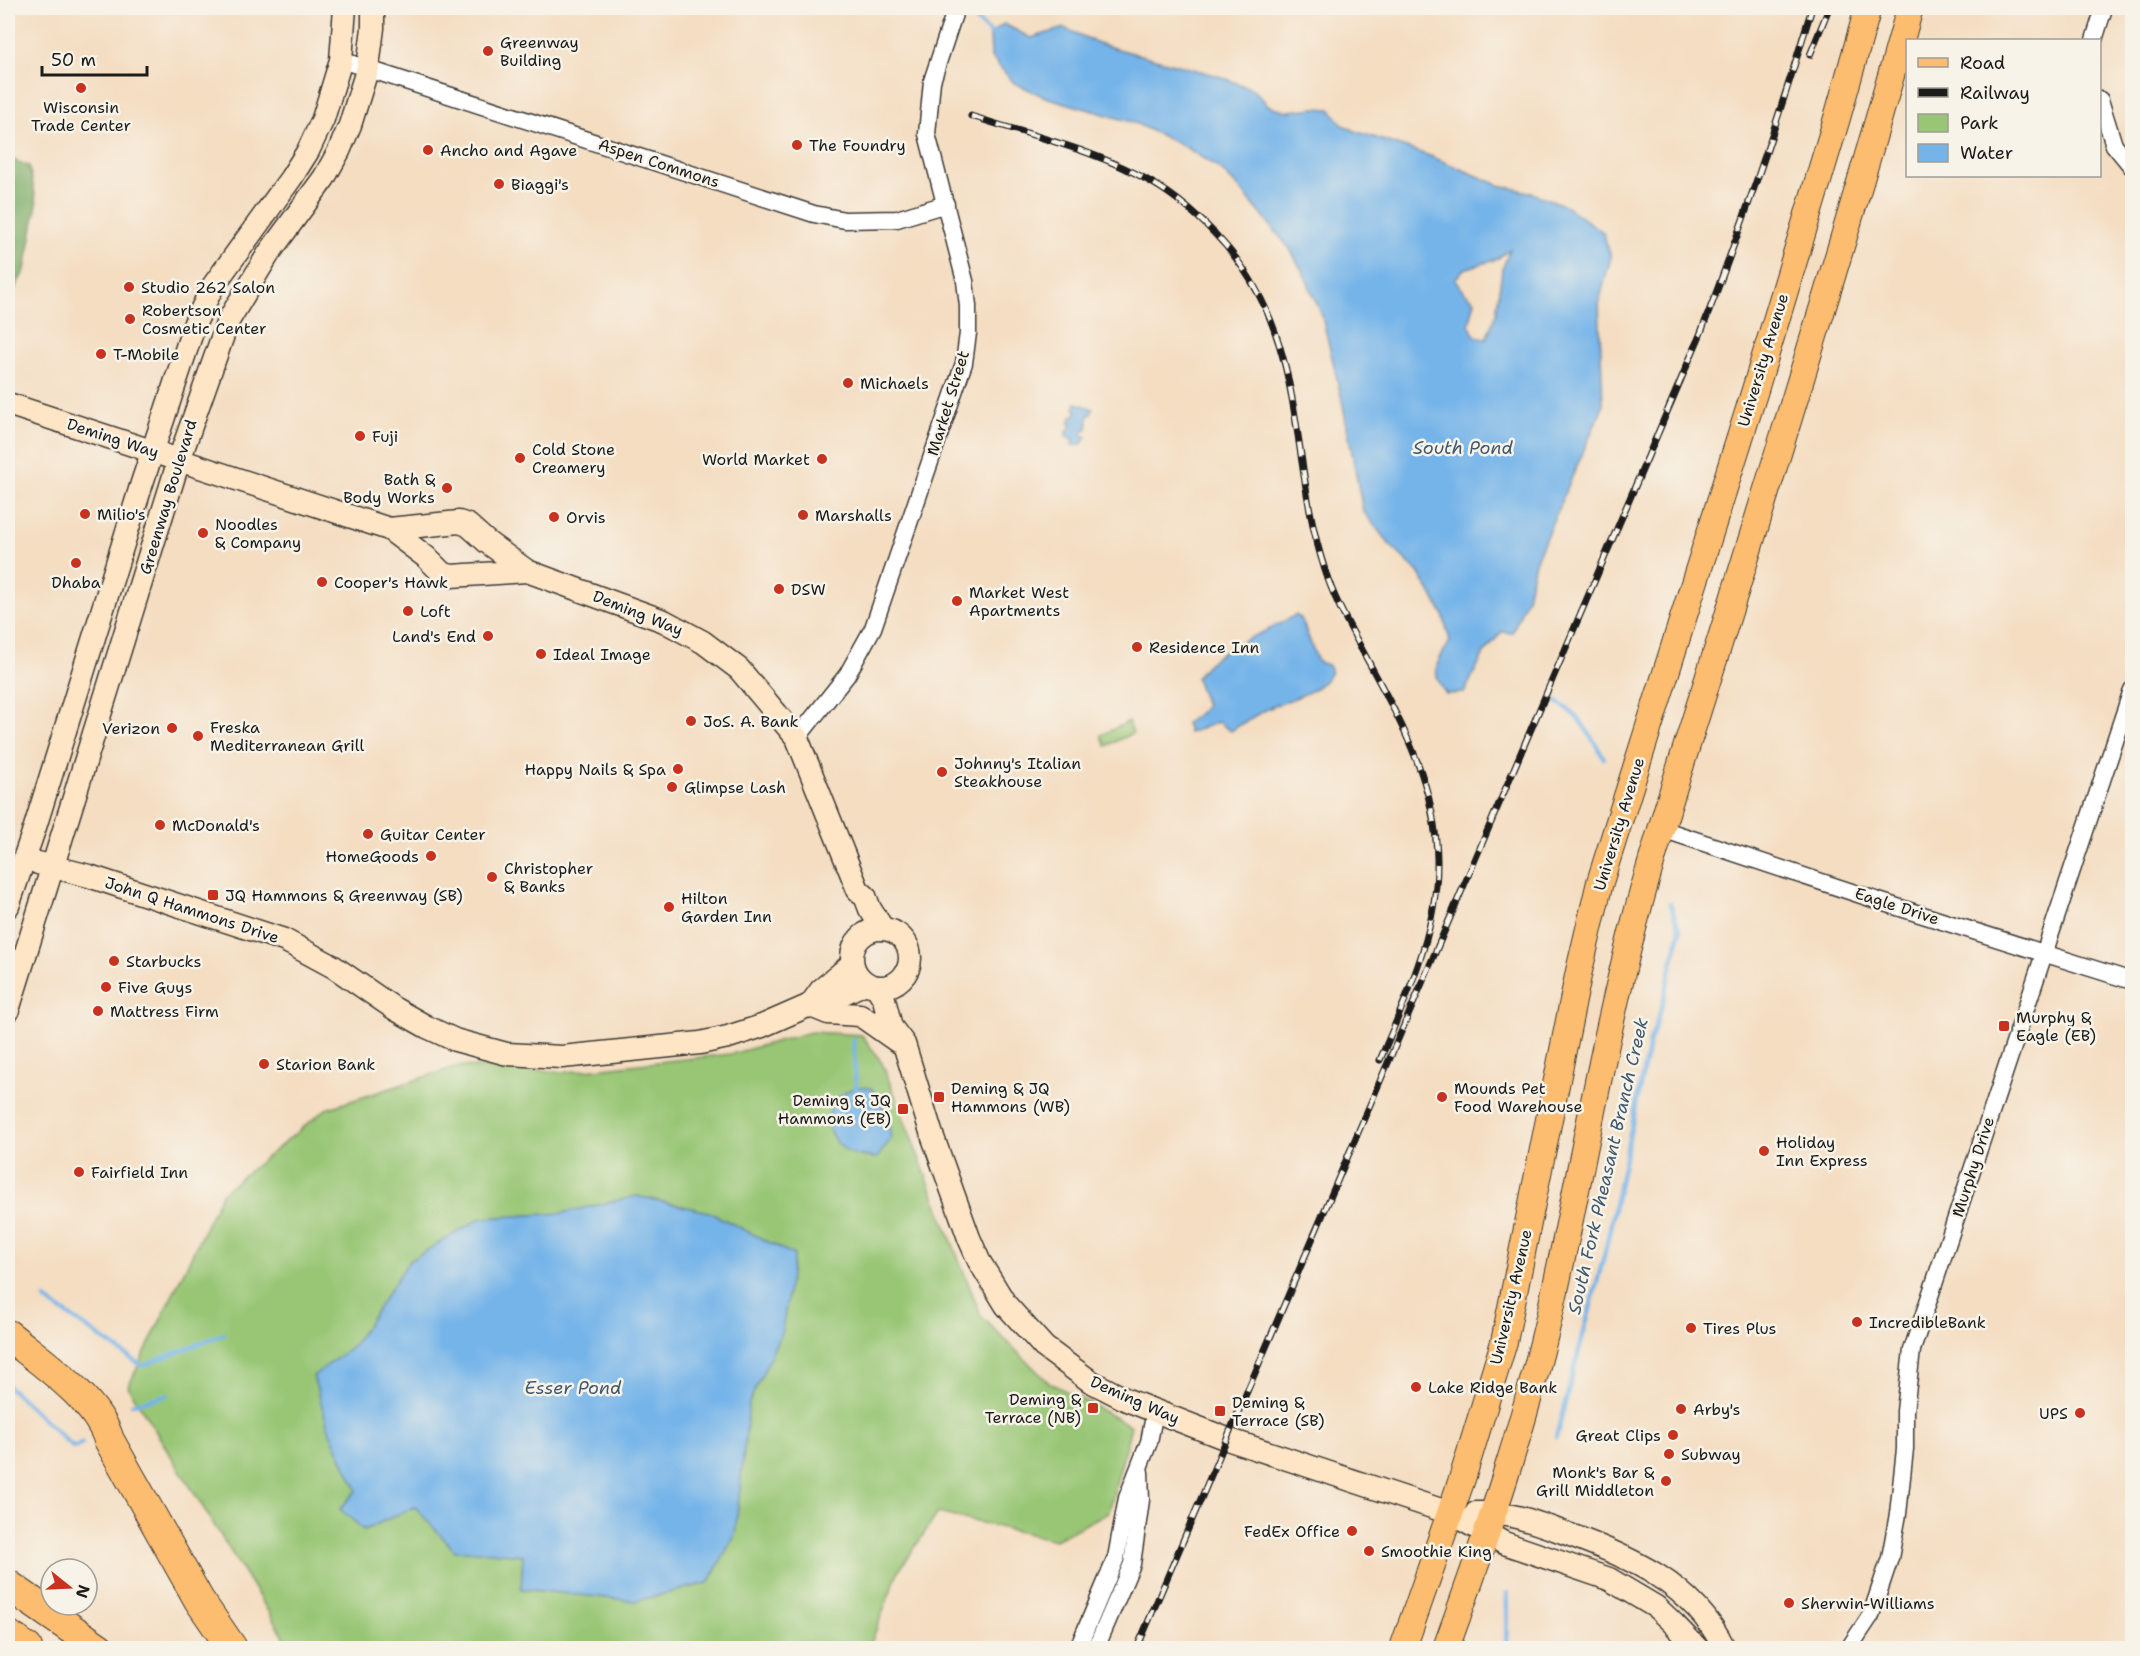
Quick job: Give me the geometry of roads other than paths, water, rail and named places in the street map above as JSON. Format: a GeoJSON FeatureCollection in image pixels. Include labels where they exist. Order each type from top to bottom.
{"type":"FeatureCollection","features":[{"type":"Feature","properties":{"kind":"highway"},"geometry":{"type":"LineString","coordinates":[[8,1335],[50,1369],[104,1424],[109,1440],[199,1600],[232,1648]]}},
{"type":"Feature","properties":{"kind":"highway"},"geometry":{"type":"LineString","coordinates":[[8,1347],[46,1376],[97,1431],[109,1440]]}},
{"type":"Feature","properties":{"kind":"highway"},"geometry":{"type":"LineString","coordinates":[[8,1585],[99,1648]]}},
{"type":"Feature","properties":{"kind":"highway"},"geometry":{"type":"LineString","coordinates":[[8,1635],[27,1648]]}},
{"type":"Feature","properties":{"kind":"main road","name":"University Avenue"},"geometry":{"type":"LineString","coordinates":[[1403,1648],[1462,1479],[1504,1342],[1579,971],[1600,882],[1755,390],[1868,8]]}},
{"type":"Feature","properties":{"kind":"main road"},"geometry":{"type":"LineString","coordinates":[[1446,1648],[1520,1434],[1546,1329],[1613,1008],[1640,901],[1793,406],[1877,127],[1910,8]]}},
{"type":"Feature","properties":{"kind":"street","name":"Greenway Boulevard"},"geometry":{"type":"LineString","coordinates":[[8,906],[15,859],[35,827],[195,323],[213,286],[308,151],[323,119],[341,60],[345,8]]}},
{"type":"Feature","properties":{"kind":"street","name":"Greenway Boulevard"},"geometry":{"type":"LineString","coordinates":[[8,1010],[179,460],[228,321],[269,253],[324,178],[339,151],[350,125],[368,68],[373,8]]}},
{"type":"Feature","properties":{"kind":"street","name":"Market Street"},"geometry":{"type":"LineString","coordinates":[[797,738],[847,675],[873,628],[964,363],[968,333],[965,281],[927,134],[932,81],[956,8]]}},
{"type":"Feature","properties":{"kind":"street"},"geometry":{"type":"LineString","coordinates":[[2094,39],[2104,8]]}},
{"type":"Feature","properties":{"kind":"street","name":"Aspen Commons"},"geometry":{"type":"LineString","coordinates":[[341,60],[814,214],[845,220],[897,219],[946,204]]}},
{"type":"Feature","properties":{"kind":"street"},"geometry":{"type":"LineString","coordinates":[[2101,103],[2114,143],[2133,167]]}},
{"type":"Feature","properties":{"kind":"street","name":"Deming Way"},"geometry":{"type":"LineString","coordinates":[[8,404],[389,529],[426,557],[442,573],[451,576],[527,571]]}},
{"type":"Feature","properties":{"kind":"street","name":"Deming Way"},"geometry":{"type":"LineString","coordinates":[[389,529],[459,522],[468,525],[527,571],[651,615],[704,642],[739,669],[797,738],[858,890],[865,896],[870,909],[883,929]]}},
{"type":"Feature","properties":{"kind":"street","name":"Murphy Drive"},"geometry":{"type":"LineString","coordinates":[[1850,1648],[1870,1615],[1890,1558],[1898,1514],[1905,1449],[1905,1411],[1912,1350],[2133,690]]}},
{"type":"Feature","properties":{"kind":"street","name":"Eagle Drive"},"geometry":{"type":"LineString","coordinates":[[1662,829],[1891,905],[2133,981]]}},
{"type":"Feature","properties":{"kind":"street","name":"John Q Hammons Drive"},"geometry":{"type":"LineString","coordinates":[[15,859],[52,866],[284,940],[333,967],[395,1010],[427,1027],[455,1040],[507,1054],[562,1057],[700,1043],[762,1026],[810,1005],[871,985]]}},
{"type":"Feature","properties":{"kind":"street","name":"Deming Way"},"geometry":{"type":"LineString","coordinates":[[858,890],[854,899],[861,937]]}},
{"type":"Feature","properties":{"kind":"street"},"geometry":{"type":"LineString","coordinates":[[883,929],[897,934],[908,946],[909,955],[908,968],[900,980],[885,987],[871,985],[854,971],[852,964],[853,949],[861,937],[874,930],[883,929]]}},
{"type":"Feature","properties":{"kind":"street","name":"John Q Hammons Drive"},"geometry":{"type":"LineString","coordinates":[[810,1005],[821,990],[852,964]]}},
{"type":"Feature","properties":{"kind":"street","name":"Deming Way"},"geometry":{"type":"LineString","coordinates":[[900,980],[898,992],[905,1024],[904,1044]]}},
{"type":"Feature","properties":{"kind":"street","name":"Deming Way"},"geometry":{"type":"LineString","coordinates":[[871,985],[884,999],[891,1026],[904,1044],[931,1132],[969,1238],[983,1268],[1006,1305],[1044,1347],[1066,1365],[1090,1381],[1127,1400],[1320,1471],[1450,1513],[1491,1523],[1515,1515],[1596,1544],[1646,1568],[1676,1589],[1698,1610],[1724,1648]]}},
{"type":"Feature","properties":{"kind":"street"},"geometry":{"type":"LineString","coordinates":[[810,1005],[828,1013],[860,1014],[904,1044]]}},
{"type":"Feature","properties":{"kind":"street"},"geometry":{"type":"LineString","coordinates":[[1078,1648],[1112,1571],[1127,1498],[1149,1442],[1155,1411]]}},
{"type":"Feature","properties":{"kind":"street"},"geometry":{"type":"LineString","coordinates":[[1096,1648],[1132,1564],[1141,1500],[1140,1466]]}},
{"type":"Feature","properties":{"kind":"street","name":"Deming Way"},"geometry":{"type":"LineString","coordinates":[[1491,1523],[1504,1543],[1588,1570],[1629,1590],[1656,1607],[1697,1648]]}},
{"type":"Feature","properties":{"kind":"water","name":"South Pond"},"geometry":{"type":"Polygon","coordinates":[[[1004,24],[1031,38],[1064,28],[1103,45],[1219,76],[1254,90],[1269,106],[1288,111],[1330,109],[1343,125],[1355,131],[1430,156],[1499,185],[1529,192],[1564,205],[1603,232],[1611,257],[1599,302],[1603,406],[1535,562],[1527,598],[1512,633],[1501,632],[1483,655],[1464,693],[1446,694],[1436,672],[1450,641],[1443,614],[1418,572],[1389,544],[1363,511],[1342,400],[1322,316],[1306,278],[1290,249],[1241,190],[1220,169],[1187,148],[1135,123],[1045,97],[1014,83],[991,57],[990,34],[1004,24]],[[1510,249],[1497,259],[1464,269],[1455,279],[1463,291],[1475,301],[1469,325],[1475,336],[1486,339],[1496,314],[1502,270],[1510,249]]]}},
{"type":"Feature","properties":{"kind":"water"},"geometry":{"type":"Polygon","coordinates":[[[1076,403],[1093,409],[1091,415],[1089,414],[1087,429],[1084,429],[1082,435],[1087,437],[1079,445],[1072,445],[1074,439],[1065,436],[1072,424],[1069,423],[1072,416],[1074,417],[1077,410],[1074,409],[1076,403]]]}},
{"type":"Feature","properties":{"kind":"water"},"geometry":{"type":"Polygon","coordinates":[[[1295,615],[1301,618],[1318,662],[1328,665],[1331,672],[1326,679],[1305,694],[1267,709],[1231,731],[1218,722],[1189,733],[1186,723],[1201,712],[1206,705],[1196,678],[1205,667],[1228,649],[1295,615]]]}},
{"type":"Feature","properties":{"kind":"water"},"geometry":{"type":"Polygon","coordinates":[[[856,1087],[871,1088],[879,1099],[887,1118],[891,1139],[877,1158],[860,1156],[844,1149],[830,1132],[828,1123],[832,1106],[838,1098],[856,1087]]]}},
{"type":"Feature","properties":{"kind":"water","name":"Esser Pond"},"geometry":{"type":"Polygon","coordinates":[[[637,1196],[709,1212],[794,1255],[782,1331],[749,1403],[735,1535],[708,1583],[636,1601],[521,1589],[523,1555],[455,1551],[415,1507],[364,1530],[340,1509],[357,1490],[330,1433],[313,1376],[353,1346],[409,1261],[481,1218],[562,1213],[637,1196]]]}},
{"type":"Feature","properties":{"kind":"waterway","name":"South Fork Pheasant Branch Creek"},"geometry":{"type":"LineString","coordinates":[[963,8],[994,36]]}},
{"type":"Feature","properties":{"kind":"waterway","name":"South Fork Pheasant Branch Creek"},"geometry":{"type":"LineString","coordinates":[[1555,701],[1572,712],[1589,733],[1604,758]]}},
{"type":"Feature","properties":{"kind":"waterway","name":"South Fork Pheasant Branch Creek"},"geometry":{"type":"LineString","coordinates":[[1556,1437],[1605,1252],[1649,1044],[1662,1006],[1680,931],[1670,903]]}},
{"type":"Feature","properties":{"kind":"waterway"},"geometry":{"type":"LineString","coordinates":[[853,1039],[856,1087]]}},
{"type":"Feature","properties":{"kind":"waterway"},"geometry":{"type":"LineString","coordinates":[[45,1299],[142,1366],[224,1334]]}},
{"type":"Feature","properties":{"kind":"waterway"},"geometry":{"type":"LineString","coordinates":[[8,1386],[74,1448],[82,1443]]}},
{"type":"Feature","properties":{"kind":"waterway"},"geometry":{"type":"LineString","coordinates":[[132,1404],[167,1395]]}},
{"type":"Feature","properties":{"kind":"waterway","name":"South Fork Pheasant Branch Creek"},"geometry":{"type":"LineString","coordinates":[[1506,1648],[1507,1593]]}},
{"type":"Feature","properties":{"kind":"railway"},"geometry":{"type":"LineString","coordinates":[[1137,1648],[1700,335],[1731,254],[1812,8]]}},
{"type":"Feature","properties":{"kind":"railway"},"geometry":{"type":"LineString","coordinates":[[1810,55],[1829,8]]}},
{"type":"Feature","properties":{"kind":"railway"},"geometry":{"type":"LineString","coordinates":[[971,116],[1109,161],[1172,195],[1226,246],[1253,283],[1271,322],[1284,362],[1293,402],[1306,486],[1325,570],[1340,608],[1412,748],[1430,802],[1435,830],[1436,887],[1427,938],[1380,1060]]}},
{"type":"Feature","properties":{"kind":"place","name":"Greenway Building"},"geometry":{"type":"Point","coordinates":[488,51]}},
{"type":"Feature","properties":{"kind":"place","name":"Wisconsin Trade Center"},"geometry":{"type":"Point","coordinates":[81,88]}},
{"type":"Feature","properties":{"kind":"place","name":"The Foundry"},"geometry":{"type":"Point","coordinates":[797,145]}},
{"type":"Feature","properties":{"kind":"place","name":"Ancho and Agave"},"geometry":{"type":"Point","coordinates":[428,150]}},
{"type":"Feature","properties":{"kind":"place","name":"Biaggi's"},"geometry":{"type":"Point","coordinates":[499,184]}},
{"type":"Feature","properties":{"kind":"place","name":"Studio 262 Salon"},"geometry":{"type":"Point","coordinates":[129,287]}},
{"type":"Feature","properties":{"kind":"place","name":"Robertson Cosmetic Center"},"geometry":{"type":"Point","coordinates":[130,319]}},
{"type":"Feature","properties":{"kind":"place","name":"T-Mobile"},"geometry":{"type":"Point","coordinates":[101,354]}},
{"type":"Feature","properties":{"kind":"place","name":"Michaels"},"geometry":{"type":"Point","coordinates":[848,383]}},
{"type":"Feature","properties":{"kind":"place","name":"Fuji"},"geometry":{"type":"Point","coordinates":[360,436]}},
{"type":"Feature","properties":{"kind":"place","name":"Cold Stone Creamery"},"geometry":{"type":"Point","coordinates":[520,458]}},
{"type":"Feature","properties":{"kind":"place","name":"World Market"},"geometry":{"type":"Point","coordinates":[822,459]}},
{"type":"Feature","properties":{"kind":"place","name":"Bath & Body Works"},"geometry":{"type":"Point","coordinates":[447,488]}},
{"type":"Feature","properties":{"kind":"place","name":"Milio's"},"geometry":{"type":"Point","coordinates":[85,514]}},
{"type":"Feature","properties":{"kind":"place","name":"Marshalls"},"geometry":{"type":"Point","coordinates":[803,515]}},
{"type":"Feature","properties":{"kind":"place","name":"Orvis"},"geometry":{"type":"Point","coordinates":[554,517]}},
{"type":"Feature","properties":{"kind":"place","name":"Noodles & Company"},"geometry":{"type":"Point","coordinates":[203,533]}},
{"type":"Feature","properties":{"kind":"place","name":"Dhaba"},"geometry":{"type":"Point","coordinates":[76,563]}},
{"type":"Feature","properties":{"kind":"place","name":"Cooper's Hawk"},"geometry":{"type":"Point","coordinates":[322,582]}},
{"type":"Feature","properties":{"kind":"place","name":"DSW"},"geometry":{"type":"Point","coordinates":[779,589]}},
{"type":"Feature","properties":{"kind":"place","name":"Market West Apartments"},"geometry":{"type":"Point","coordinates":[957,601]}},
{"type":"Feature","properties":{"kind":"place","name":"Loft"},"geometry":{"type":"Point","coordinates":[408,611]}},
{"type":"Feature","properties":{"kind":"place","name":"Land's End"},"geometry":{"type":"Point","coordinates":[488,636]}},
{"type":"Feature","properties":{"kind":"place","name":"Residence Inn"},"geometry":{"type":"Point","coordinates":[1137,647]}},
{"type":"Feature","properties":{"kind":"place","name":"Ideal Image"},"geometry":{"type":"Point","coordinates":[541,654]}},
{"type":"Feature","properties":{"kind":"place","name":"JoS. A. Bank"},"geometry":{"type":"Point","coordinates":[691,721]}},
{"type":"Feature","properties":{"kind":"place","name":"Verizon"},"geometry":{"type":"Point","coordinates":[172,728]}},
{"type":"Feature","properties":{"kind":"place","name":"Freska Mediterranean Grill"},"geometry":{"type":"Point","coordinates":[198,736]}},
{"type":"Feature","properties":{"kind":"place","name":"Happy Nails & Spa"},"geometry":{"type":"Point","coordinates":[678,769]}},
{"type":"Feature","properties":{"kind":"place","name":"Johnny's Italian Steakhouse"},"geometry":{"type":"Point","coordinates":[942,772]}},
{"type":"Feature","properties":{"kind":"place","name":"Glimpse Lash"},"geometry":{"type":"Point","coordinates":[672,787]}},
{"type":"Feature","properties":{"kind":"place","name":"McDonald's"},"geometry":{"type":"Point","coordinates":[160,825]}},
{"type":"Feature","properties":{"kind":"place","name":"Guitar Center"},"geometry":{"type":"Point","coordinates":[368,834]}},
{"type":"Feature","properties":{"kind":"place","name":"HomeGoods"},"geometry":{"type":"Point","coordinates":[431,856]}},
{"type":"Feature","properties":{"kind":"place","name":"Christopher & Banks"},"geometry":{"type":"Point","coordinates":[492,877]}},
{"type":"Feature","properties":{"kind":"place","name":"JQ Hammons & Greenway (SB)"},"geometry":{"type":"Point","coordinates":[213,895]}},
{"type":"Feature","properties":{"kind":"place","name":"Hilton Garden Inn"},"geometry":{"type":"Point","coordinates":[669,907]}},
{"type":"Feature","properties":{"kind":"place","name":"Starbucks"},"geometry":{"type":"Point","coordinates":[114,961]}},
{"type":"Feature","properties":{"kind":"place","name":"Five Guys"},"geometry":{"type":"Point","coordinates":[106,987]}},
{"type":"Feature","properties":{"kind":"place","name":"Mattress Firm"},"geometry":{"type":"Point","coordinates":[98,1011]}},
{"type":"Feature","properties":{"kind":"place","name":"Murphy & Eagle (EB)"},"geometry":{"type":"Point","coordinates":[2004,1026]}},
{"type":"Feature","properties":{"kind":"place","name":"Starion Bank"},"geometry":{"type":"Point","coordinates":[264,1064]}},
{"type":"Feature","properties":{"kind":"place","name":"Deming & JQ Hammons (WB)"},"geometry":{"type":"Point","coordinates":[939,1097]}},
{"type":"Feature","properties":{"kind":"place","name":"Mounds Pet Food Warehouse"},"geometry":{"type":"Point","coordinates":[1442,1097]}},
{"type":"Feature","properties":{"kind":"place","name":"Deming & JQ Hammons (EB)"},"geometry":{"type":"Point","coordinates":[903,1109]}},
{"type":"Feature","properties":{"kind":"place","name":"Holiday Inn Express"},"geometry":{"type":"Point","coordinates":[1764,1151]}},
{"type":"Feature","properties":{"kind":"place","name":"Fairfield Inn"},"geometry":{"type":"Point","coordinates":[79,1172]}},
{"type":"Feature","properties":{"kind":"place","name":"IncredibleBank"},"geometry":{"type":"Point","coordinates":[1857,1322]}},
{"type":"Feature","properties":{"kind":"place","name":"Tires Plus"},"geometry":{"type":"Point","coordinates":[1691,1328]}},
{"type":"Feature","properties":{"kind":"place","name":"Lake Ridge Bank"},"geometry":{"type":"Point","coordinates":[1416,1387]}},
{"type":"Feature","properties":{"kind":"place","name":"Deming & Terrace (NB)"},"geometry":{"type":"Point","coordinates":[1093,1408]}},
{"type":"Feature","properties":{"kind":"place","name":"Arby's"},"geometry":{"type":"Point","coordinates":[1681,1409]}},
{"type":"Feature","properties":{"kind":"place","name":"Deming & Terrace (SB)"},"geometry":{"type":"Point","coordinates":[1220,1411]}},
{"type":"Feature","properties":{"kind":"place","name":"UPS"},"geometry":{"type":"Point","coordinates":[2080,1413]}},
{"type":"Feature","properties":{"kind":"place","name":"Great Clips"},"geometry":{"type":"Point","coordinates":[1673,1435]}},
{"type":"Feature","properties":{"kind":"place","name":"Subway"},"geometry":{"type":"Point","coordinates":[1669,1454]}},
{"type":"Feature","properties":{"kind":"place","name":"Monk's Bar & Grill Middleton"},"geometry":{"type":"Point","coordinates":[1666,1481]}},
{"type":"Feature","properties":{"kind":"place","name":"FedEx Office"},"geometry":{"type":"Point","coordinates":[1352,1531]}},
{"type":"Feature","properties":{"kind":"place","name":"Smoothie King"},"geometry":{"type":"Point","coordinates":[1369,1551]}},
{"type":"Feature","properties":{"kind":"place","name":"Sherwin-Williams"},"geometry":{"type":"Point","coordinates":[1789,1603]}}]}
